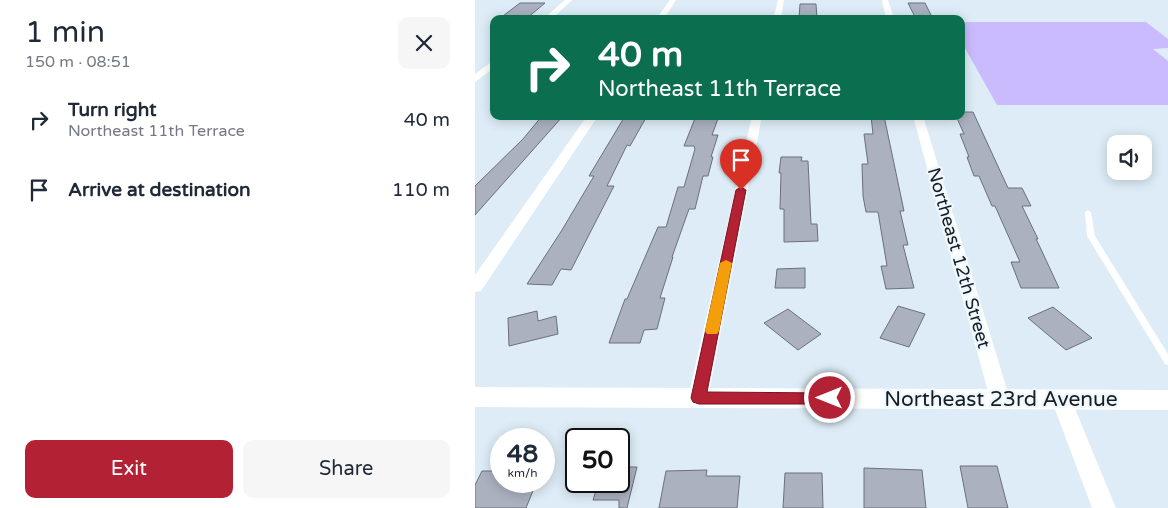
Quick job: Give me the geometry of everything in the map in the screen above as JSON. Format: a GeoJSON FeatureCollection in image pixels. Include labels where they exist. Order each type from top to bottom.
{"type":"FeatureCollection","features":[{"type":"Feature","properties":{"kind":"main road","name":"Northeast 23rd Avenue"},"geometry":{"type":"LineString","coordinates":[[475,397],[1168,400]]}},
{"type":"Feature","properties":{"kind":"street"},"geometry":{"type":"LineString","coordinates":[[552,15],[569,0]]}},
{"type":"Feature","properties":{"kind":"street"},"geometry":{"type":"LineString","coordinates":[[663,15],[673,0]]}},
{"type":"Feature","properties":{"kind":"street"},"geometry":{"type":"LineString","coordinates":[[778,15],[781,0]]}},
{"type":"Feature","properties":{"kind":"street"},"geometry":{"type":"LineString","coordinates":[[885,0],[889,15]]}},
{"type":"Feature","properties":{"kind":"street"},"geometry":{"type":"LineString","coordinates":[[475,78],[490,66]]}},
{"type":"Feature","properties":{"kind":"street"},"geometry":{"type":"LineString","coordinates":[[475,287],[590,120]]}},
{"type":"Feature","properties":{"kind":"street"},"geometry":{"type":"LineString","coordinates":[[699,398],[756,120]]}},
{"type":"Feature","properties":{"kind":"street","name":"Northeast 12th Street"},"geometry":{"type":"LineString","coordinates":[[919,120],[1000,399]]}},
{"type":"Feature","properties":{"kind":"street"},"geometry":{"type":"LineString","coordinates":[[1061,399],[1104,508]]}},
{"type":"Feature","properties":{"kind":"lane"},"geometry":{"type":"LineString","coordinates":[[1088,212],[1091,236],[1168,362]]}},
{"type":"Feature","properties":{"kind":"shaded area"},"geometry":{"type":"Polygon","coordinates":[[[965,22],[1146,22],[1168,39],[1168,48],[1153,49],[1168,61],[1168,105],[997,105],[965,48],[965,22]]]}},
{"type":"Feature","properties":{"kind":"building"},"geometry":{"type":"Polygon","coordinates":[[[520,3],[545,3],[531,15],[504,15],[520,3]]]}},
{"type":"Feature","properties":{"kind":"building"},"geometry":{"type":"Polygon","coordinates":[[[908,3],[925,3],[931,15],[914,15],[908,3]]]}},
{"type":"Feature","properties":{"kind":"building"},"geometry":{"type":"Polygon","coordinates":[[[800,4],[816,4],[817,15],[799,15],[800,4]]]}},
{"type":"Feature","properties":{"kind":"building"},"geometry":{"type":"Polygon","coordinates":[[[965,112],[973,112],[1008,188],[1022,188],[1031,206],[1022,206],[1059,288],[1021,288],[1011,262],[1020,262],[995,206],[992,206],[979,176],[974,176],[960,134],[964,134],[958,120],[965,120],[965,112]]]}},
{"type":"Feature","properties":{"kind":"building"},"geometry":{"type":"Polygon","coordinates":[[[539,120],[559,120],[475,215],[475,186],[523,139],[539,120]]]}},
{"type":"Feature","properties":{"kind":"building"},"geometry":{"type":"Polygon","coordinates":[[[623,120],[645,120],[630,146],[627,145],[607,186],[614,186],[571,270],[561,269],[552,285],[527,284],[594,176],[589,176],[623,120]]]}},
{"type":"Feature","properties":{"kind":"building"},"geometry":{"type":"Polygon","coordinates":[[[694,120],[718,120],[712,135],[718,135],[711,157],[713,157],[708,176],[703,176],[695,209],[689,209],[672,257],[660,298],[665,298],[657,329],[644,330],[640,343],[609,343],[625,299],[627,299],[658,227],[666,227],[678,187],[684,187],[695,149],[694,146],[684,146],[694,120]]]}},
{"type":"Feature","properties":{"kind":"building"},"geometry":{"type":"Polygon","coordinates":[[[871,120],[885,120],[904,211],[900,211],[908,245],[903,245],[914,288],[886,289],[881,266],[887,266],[878,212],[866,212],[863,196],[862,164],[868,164],[864,134],[873,134],[871,120]]]}},
{"type":"Feature","properties":{"kind":"building"},"geometry":{"type":"Polygon","coordinates":[[[781,157],[802,157],[801,161],[808,161],[811,224],[817,224],[818,241],[784,242],[784,209],[780,209],[781,173],[779,173],[781,157]]]}},
{"type":"Feature","properties":{"kind":"building"},"geometry":{"type":"Polygon","coordinates":[[[805,268],[805,288],[775,288],[777,269],[805,268]]]}},
{"type":"Feature","properties":{"kind":"building"},"geometry":{"type":"Polygon","coordinates":[[[898,306],[925,314],[909,347],[880,338],[898,306]]]}},
{"type":"Feature","properties":{"kind":"building"},"geometry":{"type":"Polygon","coordinates":[[[1053,307],[1092,338],[1066,350],[1028,318],[1053,307]]]}},
{"type":"Feature","properties":{"kind":"building"},"geometry":{"type":"Polygon","coordinates":[[[788,309],[821,334],[798,350],[764,323],[788,309]]]}},
{"type":"Feature","properties":{"kind":"building"},"geometry":{"type":"Polygon","coordinates":[[[537,311],[538,321],[556,316],[558,334],[509,346],[508,318],[537,311]]]}},
{"type":"Feature","properties":{"kind":"building"},"geometry":{"type":"Polygon","coordinates":[[[960,466],[997,466],[1008,508],[968,508],[960,466]]]}},
{"type":"Feature","properties":{"kind":"building"},"geometry":{"type":"Polygon","coordinates":[[[630,467],[637,467],[627,508],[619,508],[619,500],[593,500],[595,493],[630,493],[630,467]]]}},
{"type":"Feature","properties":{"kind":"building"},"geometry":{"type":"Polygon","coordinates":[[[864,468],[922,470],[926,508],[864,508],[864,468]]]}},
{"type":"Feature","properties":{"kind":"building"},"geometry":{"type":"Polygon","coordinates":[[[707,470],[706,476],[740,476],[737,508],[659,508],[666,471],[707,470]]]}},
{"type":"Feature","properties":{"kind":"building"},"geometry":{"type":"Polygon","coordinates":[[[482,471],[490,471],[490,493],[532,493],[526,508],[475,508],[475,485],[482,471]]]}},
{"type":"Feature","properties":{"kind":"building"},"geometry":{"type":"Polygon","coordinates":[[[785,473],[822,473],[823,508],[783,508],[785,473]]]}},
{"type":"Feature","properties":{"kind":"slow traffic"},"geometry":{"type":"LineString","coordinates":[[712,331],[726,263]]}},
{"type":"Feature","properties":{"kind":"route"},"geometry":{"type":"LineString","coordinates":[[741,190],[699,398],[830,398]]}}]}
